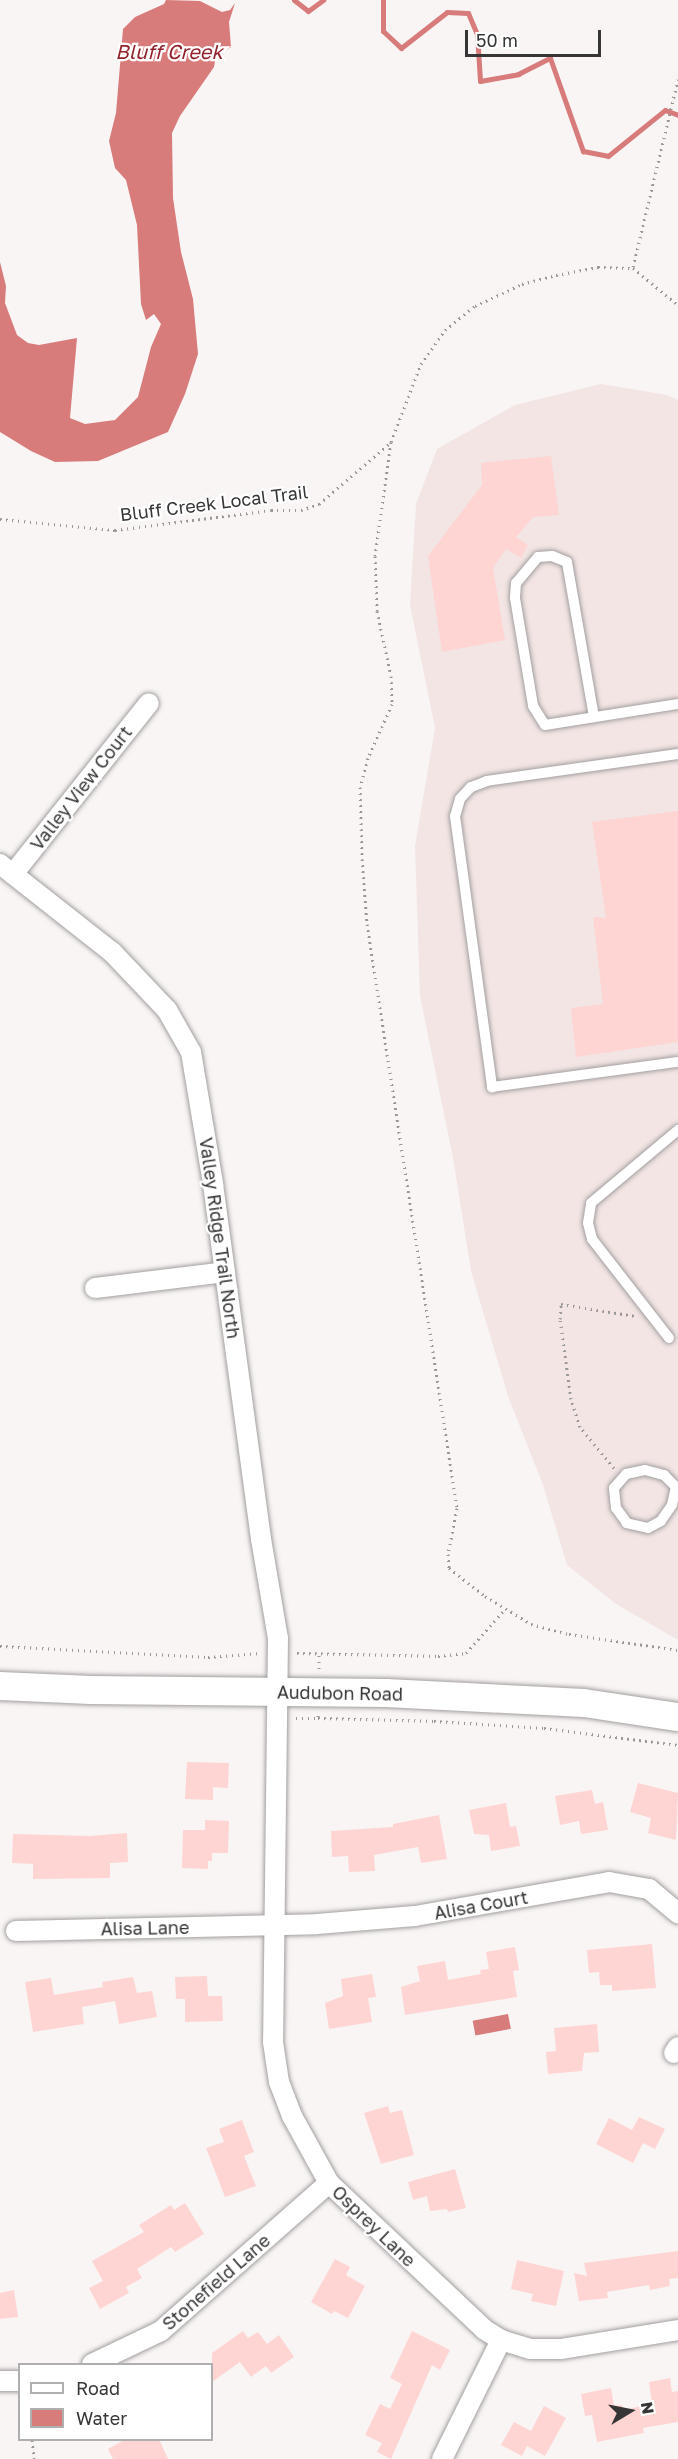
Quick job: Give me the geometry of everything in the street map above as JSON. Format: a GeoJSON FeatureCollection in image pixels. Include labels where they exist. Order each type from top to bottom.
{"type":"FeatureCollection","features":[{"type":"Feature","properties":{"kind":"street","name":"Valley View Court"},"geometry":{"type":"LineString","coordinates":[[7,869],[149,703]]}},
{"type":"Feature","properties":{"kind":"street","name":"Valley Ridge Trail North"},"geometry":{"type":"LineString","coordinates":[[7,869],[112,952],[167,1010],[192,1052],[225,1272],[261,1539],[278,1638],[276,1692]]}},
{"type":"Feature","properties":{"kind":"street"},"geometry":{"type":"LineString","coordinates":[[95,1288],[225,1272]]}},
{"type":"Feature","properties":{"kind":"street","name":"Audubon Road"},"geometry":{"type":"LineString","coordinates":[[0,1686],[91,1690],[386,1693],[584,1703],[678,1717]]}},
{"type":"Feature","properties":{"kind":"street","name":"Osprey Lane"},"geometry":{"type":"LineString","coordinates":[[276,1692],[273,2042],[279,2082],[292,2116],[329,2183],[485,2330],[501,2340],[531,2349],[561,2349],[678,2330]]}},
{"type":"Feature","properties":{"kind":"street","name":"Alisa Court"},"geometry":{"type":"LineString","coordinates":[[274,1925],[415,1916],[609,1882],[649,1889],[678,1913]]}},
{"type":"Feature","properties":{"kind":"street","name":"Alisa Lane"},"geometry":{"type":"LineString","coordinates":[[16,1931],[274,1925]]}},
{"type":"Feature","properties":{"kind":"street","name":"Stonefield Lane"},"geometry":{"type":"LineString","coordinates":[[94,2363],[160,2331],[329,2183]]}},
{"type":"Feature","properties":{"kind":"street"},"geometry":{"type":"LineString","coordinates":[[442,2459],[501,2340]]}},
{"type":"Feature","properties":{"kind":"street"},"geometry":{"type":"LineString","coordinates":[[0,2381],[18,2381]]}},
{"type":"Feature","properties":{"kind":"lane"},"geometry":{"type":"LineString","coordinates":[[594,717],[567,562],[552,556],[538,557],[516,583],[515,598],[533,706],[545,725],[678,704]]}},
{"type":"Feature","properties":{"kind":"lane"},"geometry":{"type":"LineString","coordinates":[[678,754],[487,781],[471,787],[460,799],[455,816],[492,1087],[678,1062]]}},
{"type":"Feature","properties":{"kind":"lane"},"geometry":{"type":"LineString","coordinates":[[669,1338],[592,1239],[588,1223],[591,1203],[678,1131]]}},
{"type":"Feature","properties":{"kind":"lane"},"geometry":{"type":"LineString","coordinates":[[645,1470],[664,1475],[677,1487],[672,1505],[661,1521],[648,1528],[627,1523],[616,1508],[614,1488],[621,1479],[626,1474],[645,1470]]}},
{"type":"Feature","properties":{"kind":"path"},"geometry":{"type":"LineString","coordinates":[[678,80],[633,268],[678,305]]}},
{"type":"Feature","properties":{"kind":"path","name":"Bluff Creek Local Trail"},"geometry":{"type":"LineString","coordinates":[[0,519],[115,530],[271,510],[301,510],[318,504],[391,442],[420,364],[445,330],[475,306],[522,284],[555,275],[598,267],[633,268]]}},
{"type":"Feature","properties":{"kind":"path"},"geometry":{"type":"LineString","coordinates":[[391,442],[375,556],[377,611],[391,676],[392,704],[368,758],[360,787],[362,859],[367,924],[456,1508],[448,1554],[449,1568],[485,1596],[531,1624],[569,1634],[678,1650]]}},
{"type":"Feature","properties":{"kind":"path"},"geometry":{"type":"LineString","coordinates":[[621,1479],[580,1427],[571,1399],[560,1319],[561,1304],[634,1317],[646,1308]]}},
{"type":"Feature","properties":{"kind":"path"},"geometry":{"type":"LineString","coordinates":[[32,2441],[34,2459]]}},
{"type":"Feature","properties":{"kind":"shaded area"},"geometry":{"type":"Polygon","coordinates":[[[601,384],[667,395],[678,400],[678,1640],[616,1604],[567,1565],[543,1485],[508,1396],[471,1271],[453,1158],[420,996],[415,846],[435,728],[410,605],[416,504],[437,449],[515,405],[601,384]]]}},
{"type":"Feature","properties":{"kind":"water","name":"Bluff Creek"},"geometry":{"type":"Polygon","coordinates":[[[166,0],[200,1],[222,12],[230,10],[235,3],[229,22],[231,47],[216,56],[214,67],[180,116],[172,133],[173,198],[181,252],[193,299],[198,354],[185,394],[168,432],[98,461],[55,462],[31,451],[0,432],[0,262],[6,286],[5,303],[17,335],[28,343],[39,345],[77,338],[70,418],[85,424],[115,420],[138,397],[151,347],[161,324],[154,314],[146,320],[141,304],[137,225],[126,180],[115,168],[109,141],[116,113],[123,29],[135,17],[164,4],[166,0]]]}},
{"type":"Feature","properties":{"kind":"water"},"geometry":{"type":"Polygon","coordinates":[[[508,2014],[511,2029],[476,2036],[473,2021],[508,2014]]]}},
{"type":"Feature","properties":{"kind":"building"},"geometry":{"type":"Polygon","coordinates":[[[551,456],[559,515],[533,517],[516,537],[528,545],[521,558],[506,549],[493,568],[505,640],[442,652],[428,556],[482,485],[481,463],[551,456]]]}},
{"type":"Feature","properties":{"kind":"building"},"geometry":{"type":"Polygon","coordinates":[[[678,811],[678,1042],[576,1057],[571,1008],[603,1004],[593,917],[606,918],[592,822],[678,811]]]}},
{"type":"Feature","properties":{"kind":"building"},"geometry":{"type":"Polygon","coordinates":[[[187,1762],[229,1763],[228,1788],[213,1787],[213,1800],[185,1799],[187,1762]]]}},
{"type":"Feature","properties":{"kind":"building"},"geometry":{"type":"Polygon","coordinates":[[[638,1783],[678,1793],[676,1840],[648,1833],[651,1818],[630,1812],[638,1783]]]}},
{"type":"Feature","properties":{"kind":"building"},"geometry":{"type":"Polygon","coordinates":[[[592,1790],[595,1804],[603,1802],[608,1830],[581,1834],[579,1821],[560,1825],[555,1796],[592,1790]]]}},
{"type":"Feature","properties":{"kind":"building"},"geometry":{"type":"Polygon","coordinates":[[[506,1803],[510,1827],[516,1826],[520,1846],[491,1851],[489,1835],[474,1834],[469,1810],[506,1803]]]}},
{"type":"Feature","properties":{"kind":"building"},"geometry":{"type":"Polygon","coordinates":[[[439,1815],[447,1859],[421,1863],[418,1847],[374,1855],[375,1871],[349,1872],[348,1856],[332,1857],[331,1831],[393,1827],[393,1824],[439,1815]]]}},
{"type":"Feature","properties":{"kind":"building"},"geometry":{"type":"Polygon","coordinates":[[[205,1820],[229,1821],[228,1853],[212,1853],[212,1861],[208,1861],[208,1869],[182,1868],[183,1830],[205,1830],[205,1820]]]}},
{"type":"Feature","properties":{"kind":"building"},"geometry":{"type":"Polygon","coordinates":[[[127,1833],[128,1862],[110,1863],[110,1878],[33,1879],[33,1864],[12,1863],[13,1834],[90,1836],[127,1833]]]}},
{"type":"Feature","properties":{"kind":"building"},"geometry":{"type":"Polygon","coordinates":[[[652,1944],[656,1988],[612,1991],[612,1985],[600,1985],[599,1972],[589,1973],[587,1950],[652,1944]]]}},
{"type":"Feature","properties":{"kind":"building"},"geometry":{"type":"Polygon","coordinates":[[[515,1947],[519,1970],[513,1971],[517,1997],[405,2015],[401,1987],[420,1981],[417,1966],[445,1961],[448,1980],[481,1974],[480,1970],[489,1969],[486,1952],[515,1947]]]}},
{"type":"Feature","properties":{"kind":"building"},"geometry":{"type":"Polygon","coordinates":[[[372,1974],[376,1997],[368,1998],[372,2022],[329,2029],[325,2003],[343,1996],[341,1979],[372,1974]]]}},
{"type":"Feature","properties":{"kind":"building"},"geometry":{"type":"Polygon","coordinates":[[[207,1976],[208,1996],[222,1996],[223,2021],[185,2022],[185,1999],[176,1999],[175,1977],[207,1976]]]}},
{"type":"Feature","properties":{"kind":"building"},"geometry":{"type":"Polygon","coordinates":[[[133,1977],[137,1993],[152,1991],[157,2017],[119,2024],[115,2001],[82,2007],[84,2024],[33,2032],[25,1982],[51,1978],[54,1995],[103,1987],[102,1982],[133,1977]]]}},
{"type":"Feature","properties":{"kind":"building"},"geometry":{"type":"Polygon","coordinates":[[[597,2024],[599,2052],[584,2053],[582,2071],[548,2074],[546,2052],[556,2051],[554,2028],[597,2024]]]}},
{"type":"Feature","properties":{"kind":"building"},"geometry":{"type":"Polygon","coordinates":[[[388,2106],[390,2113],[402,2110],[414,2155],[381,2164],[364,2113],[388,2106]]]}},
{"type":"Feature","properties":{"kind":"building"},"geometry":{"type":"Polygon","coordinates":[[[639,2117],[665,2129],[655,2149],[643,2143],[633,2163],[596,2144],[609,2118],[632,2130],[639,2117]]]}},
{"type":"Feature","properties":{"kind":"building"},"geometry":{"type":"Polygon","coordinates":[[[242,2120],[254,2152],[244,2156],[256,2186],[225,2197],[206,2148],[224,2142],[219,2129],[242,2120]]]}},
{"type":"Feature","properties":{"kind":"building"},"geometry":{"type":"Polygon","coordinates":[[[455,2169],[466,2208],[448,2212],[447,2209],[430,2211],[427,2196],[413,2200],[408,2182],[455,2169]]]}},
{"type":"Feature","properties":{"kind":"building"},"geometry":{"type":"Polygon","coordinates":[[[185,2203],[204,2234],[175,2252],[171,2247],[137,2269],[142,2278],[126,2287],[129,2293],[100,2309],[89,2288],[103,2281],[92,2261],[144,2232],[139,2225],[171,2205],[174,2210],[185,2203]]]}},
{"type":"Feature","properties":{"kind":"building"},"geometry":{"type":"Polygon","coordinates":[[[678,2251],[678,2278],[669,2279],[670,2286],[650,2290],[649,2285],[607,2292],[608,2298],[579,2301],[574,2273],[587,2276],[584,2263],[678,2251]]]}},
{"type":"Feature","properties":{"kind":"building"},"geometry":{"type":"Polygon","coordinates":[[[335,2259],[350,2267],[346,2275],[365,2286],[348,2318],[334,2311],[332,2314],[311,2302],[335,2259]]]}},
{"type":"Feature","properties":{"kind":"building"},"geometry":{"type":"Polygon","coordinates":[[[517,2260],[564,2271],[556,2306],[531,2301],[533,2294],[511,2289],[517,2260]]]}},
{"type":"Feature","properties":{"kind":"building"},"geometry":{"type":"Polygon","coordinates":[[[14,2290],[18,2317],[0,2319],[0,2293],[14,2290]]]}},
{"type":"Feature","properties":{"kind":"building"},"geometry":{"type":"Polygon","coordinates":[[[243,2331],[248,2338],[258,2332],[267,2344],[279,2335],[294,2357],[271,2373],[266,2366],[251,2377],[240,2362],[213,2381],[212,2353],[243,2331]]]}},
{"type":"Feature","properties":{"kind":"building"},"geometry":{"type":"Polygon","coordinates":[[[412,2331],[450,2350],[440,2370],[432,2365],[391,2459],[377,2452],[382,2443],[365,2435],[380,2404],[390,2409],[402,2384],[390,2378],[412,2331]]]}},
{"type":"Feature","properties":{"kind":"building"},"geometry":{"type":"Polygon","coordinates":[[[670,2378],[672,2392],[678,2391],[678,2422],[643,2428],[644,2433],[597,2442],[592,2415],[585,2416],[581,2394],[611,2388],[614,2406],[622,2405],[623,2410],[652,2404],[649,2382],[670,2378]]]}},
{"type":"Feature","properties":{"kind":"building"},"geometry":{"type":"Polygon","coordinates":[[[544,2406],[566,2418],[545,2456],[527,2446],[522,2456],[501,2445],[514,2422],[531,2431],[544,2406]]]}},
{"type":"Feature","properties":{"kind":"building"},"geometry":{"type":"Polygon","coordinates":[[[122,2441],[160,2441],[168,2459],[113,2459],[108,2449],[122,2441]]]}},
{"type":"Feature","properties":{"kind":"waterway","name":"Bluff Creek"},"geometry":{"type":"LineString","coordinates":[[294,0],[308,11],[323,0]]}},
{"type":"Feature","properties":{"kind":"waterway","name":"Bluff Creek"},"geometry":{"type":"LineString","coordinates":[[383,0],[383,31],[401,48],[447,12],[468,13],[477,34],[480,81],[518,74],[550,58],[583,151],[608,156],[665,110],[678,115]]}}]}
